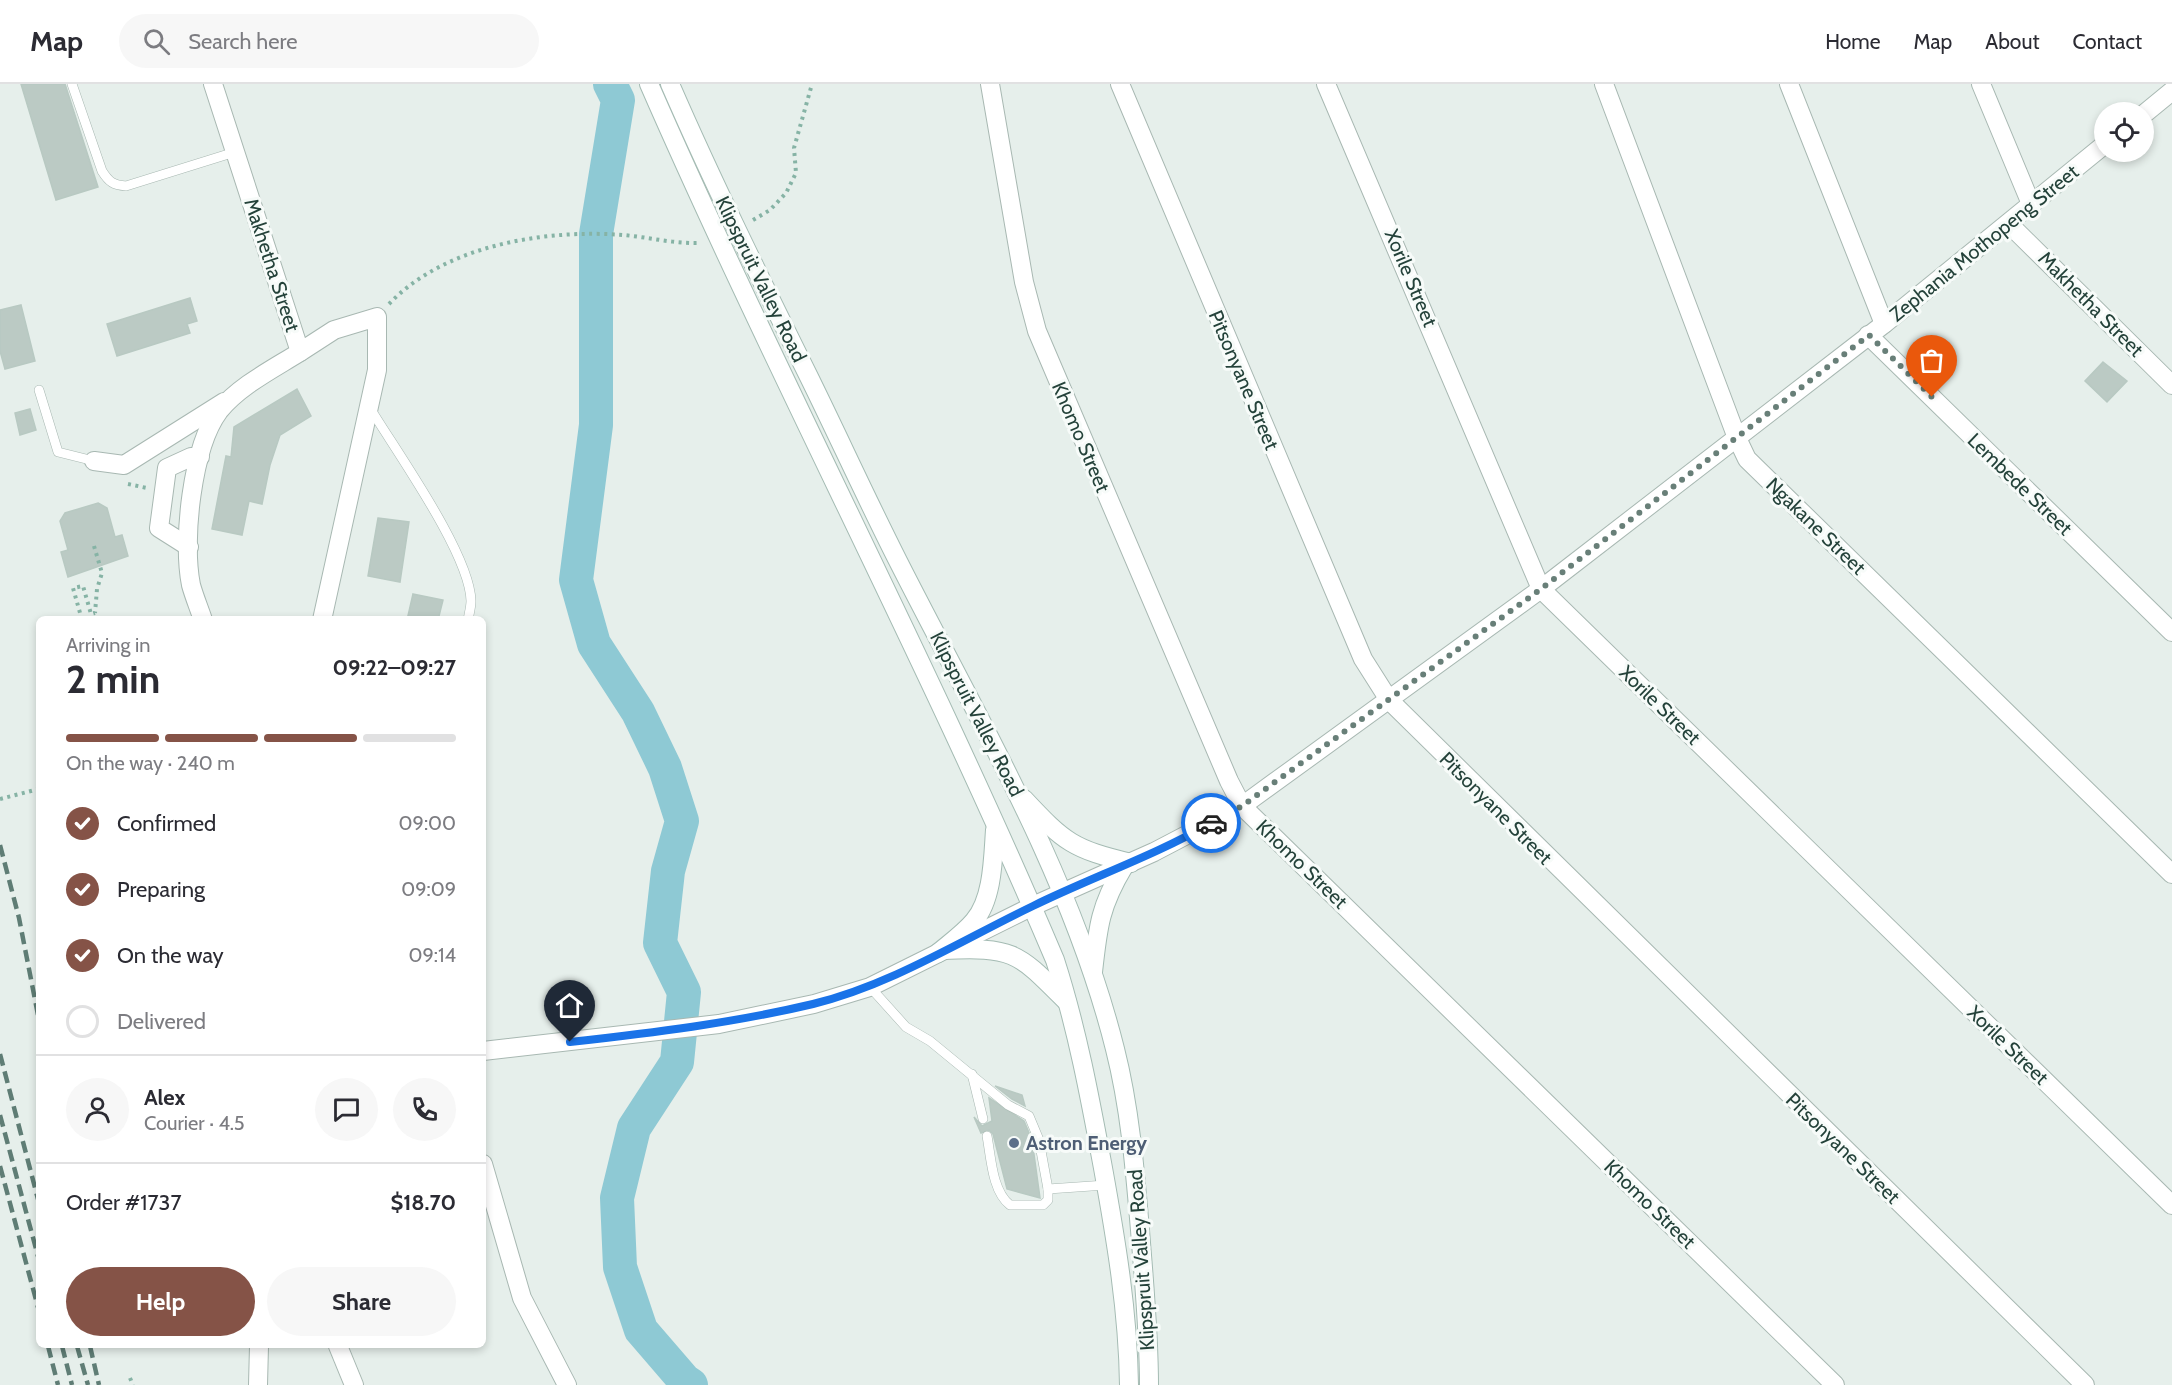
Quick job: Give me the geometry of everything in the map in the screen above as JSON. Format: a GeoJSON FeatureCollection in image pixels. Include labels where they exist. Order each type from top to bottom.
{"type":"FeatureCollection","features":[{"type":"Feature","properties":{"kind":"street","name":"Makhetha Street"},"geometry":{"type":"LineString","coordinates":[[202,616],[191,584],[189,547],[191,512],[200,457],[206,436],[219,411],[242,390],[300,352],[213,84]]}},
{"type":"Feature","properties":{"kind":"street","name":"Klipspruit Valley Road"},"geometry":{"type":"LineString","coordinates":[[649,84],[706,213],[894,600],[1033,906],[1055,960],[1070,1006],[1120,1265],[1129,1349],[1129,1385]]}},
{"type":"Feature","properties":{"kind":"street","name":"Klipspruit Valley Road"},"geometry":{"type":"LineString","coordinates":[[670,84],[737,234],[898,561],[979,713],[1015,789],[1060,893],[1092,976],[1115,1050],[1132,1143],[1149,1346],[1149,1385]]}},
{"type":"Feature","properties":{"kind":"street","name":"Khomo Street"},"geometry":{"type":"LineString","coordinates":[[990,84],[1024,282],[1037,331],[1229,781],[1242,806],[1835,1385]]}},
{"type":"Feature","properties":{"kind":"street","name":"Pitsonyane Street"},"geometry":{"type":"LineString","coordinates":[[1120,84],[1363,659],[1389,700],[2085,1385]]}},
{"type":"Feature","properties":{"kind":"street","name":"Xorile Street"},"geometry":{"type":"LineString","coordinates":[[1326,84],[1431,326],[1541,589],[2172,1205]]}},
{"type":"Feature","properties":{"kind":"street","name":"Ngakane Street"},"geometry":{"type":"LineString","coordinates":[[1604,84],[1737,438],[1748,459],[2172,874]]}},
{"type":"Feature","properties":{"kind":"street"},"geometry":{"type":"LineString","coordinates":[[1789,84],[1884,324]]}},
{"type":"Feature","properties":{"kind":"street"},"geometry":{"type":"LineString","coordinates":[[1981,84],[2031,204]]}},
{"type":"Feature","properties":{"kind":"street"},"geometry":{"type":"LineString","coordinates":[[2154,105],[2171,90]]}},
{"type":"Feature","properties":{"kind":"street","name":"Zephania Mothopeng Street"},"geometry":{"type":"LineString","coordinates":[[486,1049],[592,1040],[719,1024],[814,1004],[870,987],[1060,893],[1127,865],[1242,806],[1541,589],[1884,324],[2094,153]]}},
{"type":"Feature","properties":{"kind":"street","name":"Makhetha Street"},"geometry":{"type":"LineString","coordinates":[[2009,224],[2172,385]]}},
{"type":"Feature","properties":{"kind":"street"},"geometry":{"type":"LineString","coordinates":[[300,352],[334,330],[376,317],[377,370],[323,616]]}},
{"type":"Feature","properties":{"kind":"street","name":"Lembede Street"},"geometry":{"type":"LineString","coordinates":[[1869,335],[2172,632]]}},
{"type":"Feature","properties":{"kind":"street"},"geometry":{"type":"LineString","coordinates":[[94,461],[124,465],[242,390]]}},
{"type":"Feature","properties":{"kind":"street"},"geometry":{"type":"LineString","coordinates":[[189,547],[159,528],[167,468],[191,457],[200,457]]}},
{"type":"Feature","properties":{"kind":"street"},"geometry":{"type":"LineString","coordinates":[[1015,789],[1057,833],[1072,845],[1127,865],[1107,895],[1102,912],[1092,976]]}},
{"type":"Feature","properties":{"kind":"street"},"geometry":{"type":"LineString","coordinates":[[941,952],[974,921],[982,907],[992,863],[996,828]]}},
{"type":"Feature","properties":{"kind":"street"},"geometry":{"type":"LineString","coordinates":[[941,952],[989,948],[1016,955],[1070,1006]]}},
{"type":"Feature","properties":{"kind":"street"},"geometry":{"type":"LineString","coordinates":[[486,1174],[522,1298],[567,1385]]}},
{"type":"Feature","properties":{"kind":"street"},"geometry":{"type":"LineString","coordinates":[[258,1385],[259,1348]]}},
{"type":"Feature","properties":{"kind":"street"},"geometry":{"type":"LineString","coordinates":[[339,1348],[354,1385]]}},
{"type":"Feature","properties":{"kind":"lane"},"geometry":{"type":"LineString","coordinates":[[72,84],[102,171],[116,186],[126,186],[235,152]]}},
{"type":"Feature","properties":{"kind":"lane"},"geometry":{"type":"LineString","coordinates":[[39,390],[58,452],[94,461]]}},
{"type":"Feature","properties":{"kind":"lane"},"geometry":{"type":"LineString","coordinates":[[369,406],[453,545],[465,573],[471,601],[469,616]]}},
{"type":"Feature","properties":{"kind":"lane"},"geometry":{"type":"LineString","coordinates":[[870,987],[890,1012],[906,1027],[930,1041],[1008,1106],[1029,1116],[1040,1140],[1048,1189],[1048,1200],[1043,1205],[1006,1203],[999,1192],[987,1136]]}},
{"type":"Feature","properties":{"kind":"lane"},"geometry":{"type":"LineString","coordinates":[[972,1074],[983,1119]]}},
{"type":"Feature","properties":{"kind":"lane"},"geometry":{"type":"LineString","coordinates":[[1048,1189],[1106,1185]]}},
{"type":"Feature","properties":{"kind":"path"},"geometry":{"type":"LineString","coordinates":[[753,220],[770,210],[786,193],[796,173],[794,148],[812,84]]}},
{"type":"Feature","properties":{"kind":"path"},"geometry":{"type":"LineString","coordinates":[[376,317],[400,292],[464,257],[517,239],[620,235],[700,243]]}},
{"type":"Feature","properties":{"kind":"path"},"geometry":{"type":"LineString","coordinates":[[92,616],[96,589],[102,573],[94,546]]}},
{"type":"Feature","properties":{"kind":"path"},"geometry":{"type":"LineString","coordinates":[[81,616],[73,588],[83,586],[91,616]]}},
{"type":"Feature","properties":{"kind":"path"},"geometry":{"type":"LineString","coordinates":[[0,800],[36,790]]}},
{"type":"Feature","properties":{"kind":"path"},"geometry":{"type":"LineString","coordinates":[[130,1378],[133,1385]]}},
{"type":"Feature","properties":{"kind":"building"},"geometry":{"type":"Polygon","coordinates":[[[21,84],[65,84],[98,187],[56,200],[21,84]]]}},
{"type":"Feature","properties":{"kind":"building"},"geometry":{"type":"Polygon","coordinates":[[[190,298],[197,321],[187,324],[190,333],[117,356],[107,324],[190,298]]]}},
{"type":"Feature","properties":{"kind":"building"},"geometry":{"type":"Polygon","coordinates":[[[21,305],[35,361],[5,369],[0,351],[0,310],[21,305]]]}},
{"type":"Feature","properties":{"kind":"building"},"geometry":{"type":"Polygon","coordinates":[[[2103,362],[2127,381],[2107,402],[2085,381],[2103,362]]]}},
{"type":"Feature","properties":{"kind":"building"},"geometry":{"type":"Polygon","coordinates":[[[297,389],[311,416],[280,435],[270,465],[262,504],[249,501],[242,535],[212,529],[226,456],[231,457],[234,427],[297,389]]]}},
{"type":"Feature","properties":{"kind":"building"},"geometry":{"type":"Polygon","coordinates":[[[30,409],[36,430],[20,435],[15,413],[30,409]]]}},
{"type":"Feature","properties":{"kind":"building"},"geometry":{"type":"Polygon","coordinates":[[[98,503],[107,508],[115,537],[122,535],[128,556],[68,577],[61,552],[68,550],[60,521],[65,513],[98,503]]]}},
{"type":"Feature","properties":{"kind":"building"},"geometry":{"type":"Polygon","coordinates":[[[378,518],[409,522],[400,582],[368,576],[378,518]]]}},
{"type":"Feature","properties":{"kind":"building"},"geometry":{"type":"Polygon","coordinates":[[[413,594],[443,600],[439,616],[408,616],[413,594]]]}},
{"type":"Feature","properties":{"kind":"building"},"geometry":{"type":"Polygon","coordinates":[[[995,1086],[1022,1095],[1025,1106],[1012,1099],[995,1086]]]}},
{"type":"Feature","properties":{"kind":"building"},"geometry":{"type":"Polygon","coordinates":[[[989,1098],[1024,1121],[1032,1140],[1040,1198],[1007,1189],[993,1134],[989,1130],[981,1133],[974,1117],[982,1126],[992,1121],[989,1098]]]}},
{"type":"Feature","properties":{"kind":"waterway"},"geometry":{"type":"LineString","coordinates":[[610,84],[618,100],[596,234],[596,425],[576,580],[594,644],[638,712],[665,768],[682,821],[668,871],[660,943],[684,992],[677,1062],[634,1128],[617,1198],[620,1267],[641,1330],[691,1385]]}},
{"type":"Feature","properties":{"kind":"railway"},"geometry":{"type":"LineString","coordinates":[[0,845],[19,918],[36,1005]]}},
{"type":"Feature","properties":{"kind":"railway"},"geometry":{"type":"LineString","coordinates":[[0,1054],[36,1192]]}},
{"type":"Feature","properties":{"kind":"railway"},"geometry":{"type":"LineString","coordinates":[[0,1115],[36,1249]]}},
{"type":"Feature","properties":{"kind":"railway"},"geometry":{"type":"LineString","coordinates":[[0,1166],[36,1300]]}},
{"type":"Feature","properties":{"kind":"railway"},"geometry":{"type":"LineString","coordinates":[[49,1348],[58,1385]]}},
{"type":"Feature","properties":{"kind":"railway"},"geometry":{"type":"LineString","coordinates":[[63,1348],[72,1385]]}},
{"type":"Feature","properties":{"kind":"railway"},"geometry":{"type":"LineString","coordinates":[[78,1348],[88,1385]]}},
{"type":"Feature","properties":{"kind":"railway"},"geometry":{"type":"LineString","coordinates":[[90,1348],[99,1385]]}},
{"type":"Feature","properties":{"kind":"way so far"},"geometry":{"type":"LineString","coordinates":[[1211,823],[1242,806],[1541,589],[1869,335],[1932,397]]}},
{"type":"Feature","properties":{"kind":"place","name":"Astron Energy"},"geometry":{"type":"Point","coordinates":[1014,1143]}},
{"type":"Feature","properties":{"kind":"route"},"geometry":{"type":"LineString","coordinates":[[570,1042],[719,1024],[814,1004],[870,987],[1060,893],[1124,866],[1211,823]]}}]}
